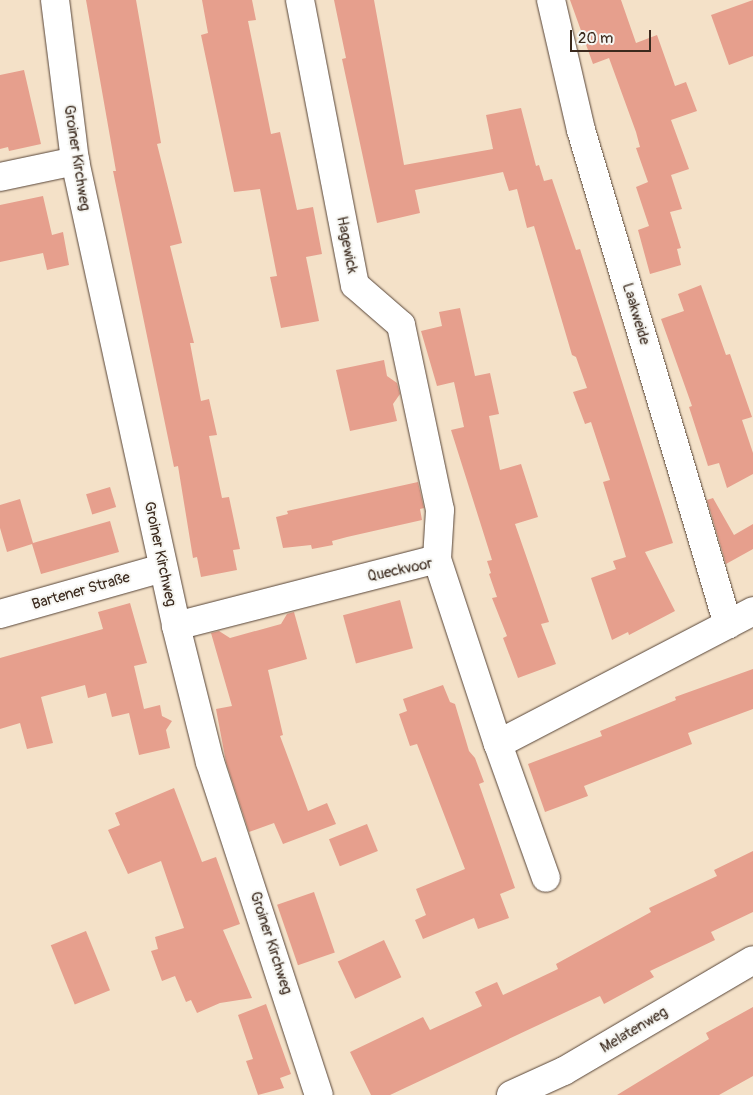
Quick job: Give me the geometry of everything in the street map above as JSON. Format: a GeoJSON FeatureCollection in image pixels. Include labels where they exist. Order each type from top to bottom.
{"type":"FeatureCollection","features":[{"type":"Feature","properties":{"kind":"street","name":"Groiner Kirchweg"},"geometry":{"type":"LineString","coordinates":[[55,0],[75,161],[176,626],[210,762],[319,1095]]}},
{"type":"Feature","properties":{"kind":"street","name":"Hagewick"},"geometry":{"type":"LineString","coordinates":[[300,0],[354,284],[401,325],[440,510],[437,559]]}},
{"type":"Feature","properties":{"kind":"street","name":"Laakweide"},"geometry":{"type":"LineString","coordinates":[[551,0],[581,130],[728,626]]}},
{"type":"Feature","properties":{"kind":"street"},"geometry":{"type":"LineString","coordinates":[[0,177],[75,161]]}},
{"type":"Feature","properties":{"kind":"street","name":"Queckvoor"},"geometry":{"type":"LineString","coordinates":[[176,626],[437,559],[498,744],[546,878]]}},
{"type":"Feature","properties":{"kind":"street","name":"Bartener Straße"},"geometry":{"type":"LineString","coordinates":[[0,614],[163,568]]}},
{"type":"Feature","properties":{"kind":"street"},"geometry":{"type":"LineString","coordinates":[[498,744],[728,626],[753,611]]}},
{"type":"Feature","properties":{"kind":"street","name":"Melatenweg"},"geometry":{"type":"LineString","coordinates":[[511,1095],[564,1071],[753,960]]}},
{"type":"Feature","properties":{"kind":"building"},"geometry":{"type":"Polygon","coordinates":[[[86,0],[136,0],[161,143],[157,144],[182,243],[170,246],[194,343],[190,343],[201,401],[209,399],[217,435],[209,436],[222,498],[229,497],[240,549],[233,550],[237,570],[201,577],[197,557],[193,558],[178,466],[174,467],[113,171],[116,171],[86,0]]]}},
{"type":"Feature","properties":{"kind":"building"},"geometry":{"type":"Polygon","coordinates":[[[202,0],[252,0],[256,20],[248,21],[271,134],[280,132],[297,210],[313,207],[322,254],[306,257],[319,321],[281,328],[270,277],[277,276],[260,189],[234,192],[201,35],[208,33],[202,0]]]}},
{"type":"Feature","properties":{"kind":"building"},"geometry":{"type":"Polygon","coordinates":[[[334,0],[374,0],[404,165],[493,149],[486,115],[521,108],[536,166],[539,165],[544,181],[552,179],[576,250],[580,249],[673,543],[645,552],[675,611],[629,635],[628,632],[612,640],[591,578],[616,569],[613,561],[626,557],[603,482],[610,480],[591,422],[585,424],[573,392],[587,388],[576,357],[572,355],[534,226],[527,228],[517,189],[509,191],[503,172],[415,190],[420,213],[377,223],[342,59],[346,58],[334,0]]]}},
{"type":"Feature","properties":{"kind":"building"},"geometry":{"type":"Polygon","coordinates":[[[570,0],[621,0],[636,43],[657,35],[675,86],[686,82],[697,111],[671,120],[689,169],[671,175],[682,209],[670,212],[681,248],[677,249],[681,265],[650,274],[638,230],[649,226],[636,187],[648,182],[636,148],[640,147],[636,132],[609,58],[593,64],[570,0]]]}},
{"type":"Feature","properties":{"kind":"building"},"geometry":{"type":"Polygon","coordinates":[[[753,0],[753,56],[729,65],[711,15],[753,0]]]}},
{"type":"Feature","properties":{"kind":"building"},"geometry":{"type":"Polygon","coordinates":[[[24,70],[41,144],[9,151],[8,147],[0,149],[0,75],[24,70]]]}},
{"type":"Feature","properties":{"kind":"building"},"geometry":{"type":"Polygon","coordinates":[[[43,196],[52,235],[63,232],[69,265],[47,270],[43,253],[0,262],[0,205],[43,196]]]}},
{"type":"Feature","properties":{"kind":"building"},"geometry":{"type":"Polygon","coordinates":[[[701,285],[726,355],[730,354],[752,417],[742,420],[753,453],[753,474],[727,488],[719,463],[708,466],[689,407],[692,406],[661,319],[684,311],[678,294],[701,285]]]}},
{"type":"Feature","properties":{"kind":"building"},"geometry":{"type":"Polygon","coordinates":[[[460,308],[475,376],[490,373],[499,414],[489,416],[500,470],[521,464],[538,517],[515,524],[549,622],[541,624],[556,664],[518,678],[503,638],[507,636],[492,598],[497,597],[489,574],[491,573],[487,561],[492,560],[451,430],[464,427],[454,382],[437,386],[421,331],[442,326],[439,312],[460,308]]]}},
{"type":"Feature","properties":{"kind":"building"},"geometry":{"type":"Polygon","coordinates":[[[384,360],[387,376],[397,383],[400,394],[393,404],[397,421],[350,431],[336,370],[384,360]]]}},
{"type":"Feature","properties":{"kind":"building"},"geometry":{"type":"Polygon","coordinates":[[[418,482],[424,508],[420,509],[422,520],[332,541],[333,545],[312,549],[311,545],[283,548],[276,517],[288,514],[287,511],[418,482]]]}},
{"type":"Feature","properties":{"kind":"building"},"geometry":{"type":"Polygon","coordinates":[[[110,487],[116,507],[92,514],[86,494],[110,487]]]}},
{"type":"Feature","properties":{"kind":"building"},"geometry":{"type":"Polygon","coordinates":[[[713,498],[734,535],[753,524],[753,549],[726,564],[707,500],[713,498]]]}},
{"type":"Feature","properties":{"kind":"building"},"geometry":{"type":"Polygon","coordinates":[[[20,499],[33,543],[110,521],[119,552],[41,574],[32,544],[7,552],[0,528],[0,505],[20,499]]]}},
{"type":"Feature","properties":{"kind":"building"},"geometry":{"type":"Polygon","coordinates":[[[400,600],[413,648],[356,664],[343,615],[400,600]]]}},
{"type":"Feature","properties":{"kind":"building"},"geometry":{"type":"Polygon","coordinates":[[[130,603],[147,663],[134,666],[144,709],[160,705],[162,716],[172,721],[166,730],[170,748],[139,755],[129,713],[112,717],[106,693],[88,698],[85,685],[41,697],[53,743],[27,749],[20,723],[0,729],[0,658],[103,629],[98,612],[130,603]]]}},
{"type":"Feature","properties":{"kind":"building"},"geometry":{"type":"Polygon","coordinates":[[[294,612],[307,659],[268,670],[283,735],[280,736],[308,811],[327,803],[336,824],[283,844],[274,823],[249,832],[226,762],[216,709],[232,706],[211,633],[219,631],[230,638],[281,624],[287,614],[294,612]]]}},
{"type":"Feature","properties":{"kind":"building"},"geometry":{"type":"Polygon","coordinates":[[[753,669],[753,709],[688,733],[692,744],[584,786],[588,796],[545,812],[528,764],[602,736],[600,731],[676,700],[675,697],[753,669]]]}},
{"type":"Feature","properties":{"kind":"building"},"geometry":{"type":"Polygon","coordinates":[[[443,685],[450,702],[455,704],[469,751],[475,758],[484,782],[479,784],[515,888],[500,894],[509,918],[478,929],[474,918],[423,939],[415,920],[426,915],[416,889],[465,869],[417,744],[410,746],[399,714],[407,711],[403,699],[443,685]]]}},
{"type":"Feature","properties":{"kind":"building"},"geometry":{"type":"Polygon","coordinates":[[[174,788],[202,862],[216,857],[240,924],[223,930],[252,998],[220,1003],[197,1013],[191,1000],[186,1002],[175,976],[162,981],[151,951],[158,949],[155,937],[184,928],[161,861],[128,874],[108,830],[120,825],[115,813],[174,788]]]}},
{"type":"Feature","properties":{"kind":"building"},"geometry":{"type":"Polygon","coordinates":[[[367,824],[378,851],[340,866],[329,839],[367,824]]]}},
{"type":"Feature","properties":{"kind":"building"},"geometry":{"type":"Polygon","coordinates":[[[753,851],[753,912],[711,932],[715,940],[650,971],[654,977],[604,1004],[600,996],[390,1095],[371,1095],[350,1052],[423,1017],[430,1030],[482,1006],[475,992],[497,982],[503,995],[558,969],[556,964],[651,912],[649,908],[717,876],[714,870],[753,851]]]}},
{"type":"Feature","properties":{"kind":"building"},"geometry":{"type":"Polygon","coordinates":[[[314,892],[335,953],[298,965],[277,905],[314,892]]]}},
{"type":"Feature","properties":{"kind":"building"},"geometry":{"type":"Polygon","coordinates":[[[86,931],[110,990],[75,1005],[51,945],[86,931]]]}},
{"type":"Feature","properties":{"kind":"building"},"geometry":{"type":"Polygon","coordinates":[[[384,940],[401,977],[355,999],[338,962],[384,940]]]}},
{"type":"Feature","properties":{"kind":"building"},"geometry":{"type":"Polygon","coordinates":[[[266,1004],[291,1074],[280,1078],[284,1088],[258,1095],[246,1061],[253,1059],[238,1015],[266,1004]]]}},
{"type":"Feature","properties":{"kind":"building"},"geometry":{"type":"Polygon","coordinates":[[[753,1007],[753,1076],[719,1095],[617,1095],[709,1039],[706,1033],[753,1007]]]}}]}
